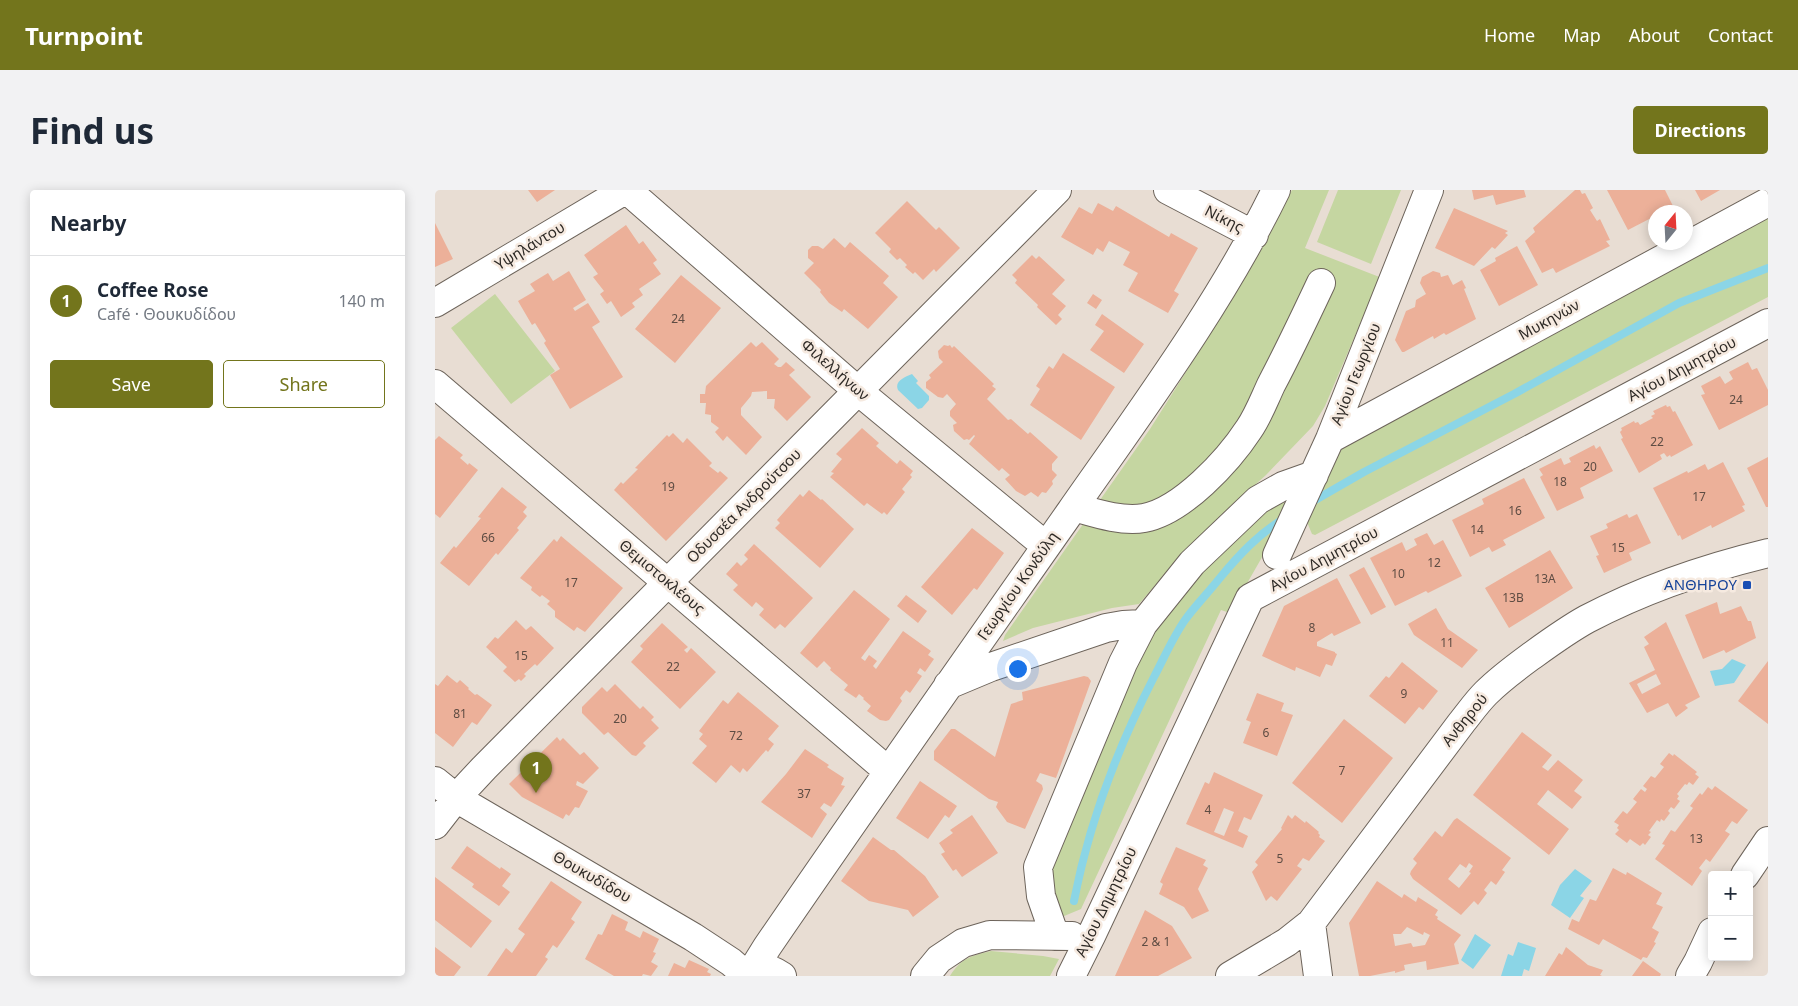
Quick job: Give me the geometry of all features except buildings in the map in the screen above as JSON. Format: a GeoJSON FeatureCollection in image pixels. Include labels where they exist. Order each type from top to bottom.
{"type":"FeatureCollection","features":[{"type":"Feature","properties":{"kind":"street","name":"Υψηλάντου"},"geometry":{"type":"LineString","coordinates":[[435,303],[626,190]]}},
{"type":"Feature","properties":{"kind":"street","name":"Φιλελλήνων"},"geometry":{"type":"LineString","coordinates":[[626,190],[858,391],[1046,546]]}},
{"type":"Feature","properties":{"kind":"street","name":"Οδυσσέα Ανδρούτσου"},"geometry":{"type":"LineString","coordinates":[[435,825],[483,768],[669,583],[1057,190]]}},
{"type":"Feature","properties":{"kind":"street","name":"Νίκης"},"geometry":{"type":"LineString","coordinates":[[1168,190],[1254,235]]}},
{"type":"Feature","properties":{"kind":"street","name":"Γεωργίου Κονδύλη"},"geometry":{"type":"LineString","coordinates":[[761,970],[888,771],[1184,346],[1254,235],[1276,190]]}},
{"type":"Feature","properties":{"kind":"street","name":"Αγίου Γεωργίου"},"geometry":{"type":"LineString","coordinates":[[1280,549],[1329,439],[1429,190]]}},
{"type":"Feature","properties":{"kind":"street"},"geometry":{"type":"LineString","coordinates":[[1743,217],[1757,190]]}},
{"type":"Feature","properties":{"kind":"street","name":"Μυκηνών"},"geometry":{"type":"LineString","coordinates":[[1329,439],[1768,202]]}},
{"type":"Feature","properties":{"kind":"street"},"geometry":{"type":"LineString","coordinates":[[1073,507],[1095,514],[1122,518],[1142,518],[1162,513],[1188,496],[1224,460],[1249,429],[1321,283]]}},
{"type":"Feature","properties":{"kind":"street","name":"Αγίου Δημητρίου"},"geometry":{"type":"LineString","coordinates":[[1071,976],[1250,598],[1768,324]]}},
{"type":"Feature","properties":{"kind":"street","name":"Θεμιστοκλέους"},"geometry":{"type":"LineString","coordinates":[[435,384],[888,771]]}},
{"type":"Feature","properties":{"kind":"street"},"geometry":{"type":"LineString","coordinates":[[1055,936],[1041,896],[1037,867],[1123,663],[1143,624],[1191,563],[1258,500],[1283,486],[1310,483]]}},
{"type":"Feature","properties":{"kind":"street","name":"Ανθηρού"},"geometry":{"type":"LineString","coordinates":[[1230,976],[1287,942],[1311,923],[1462,722],[1487,692],[1520,665],[1551,642],[1586,620],[1627,600],[1671,582],[1736,560],[1768,553]]}},
{"type":"Feature","properties":{"kind":"street"},"geometry":{"type":"LineString","coordinates":[[948,685],[991,666],[1091,633],[1123,625],[1143,624]]}},
{"type":"Feature","properties":{"kind":"street","name":"Θουκυδίδου"},"geometry":{"type":"LineString","coordinates":[[435,781],[456,798],[671,924],[731,962],[761,970]]}},
{"type":"Feature","properties":{"kind":"street"},"geometry":{"type":"LineString","coordinates":[[1748,871],[1768,841]]}},
{"type":"Feature","properties":{"kind":"street"},"geometry":{"type":"LineString","coordinates":[[1311,923],[1318,976]]}},
{"type":"Feature","properties":{"kind":"street"},"geometry":{"type":"LineString","coordinates":[[925,976],[939,959],[963,943],[989,935],[1091,936]]}},
{"type":"Feature","properties":{"kind":"street"},"geometry":{"type":"LineString","coordinates":[[1699,971],[1708,944]]}},
{"type":"Feature","properties":{"kind":"green space"},"geometry":{"type":"Polygon","coordinates":[[[1292,190],[1329,190],[1305,248],[1382,278],[1325,406],[1313,426],[1266,475],[1220,516],[1176,561],[1139,604],[1112,608],[1033,628],[1003,641],[1005,635],[1150,429],[1230,302],[1292,190]]]}},
{"type":"Feature","properties":{"kind":"green space"},"geometry":{"type":"Polygon","coordinates":[[[1338,190],[1401,190],[1371,264],[1317,242],[1338,190]]]}},
{"type":"Feature","properties":{"kind":"green space"},"geometry":{"type":"Polygon","coordinates":[[[1768,216],[1768,297],[1315,535],[1312,534],[1307,522],[1308,516],[1342,447],[1768,216]]]}},
{"type":"Feature","properties":{"kind":"green space"},"geometry":{"type":"Polygon","coordinates":[[[495,294],[555,371],[511,404],[451,328],[495,294]]]}},
{"type":"Feature","properties":{"kind":"green space"},"geometry":{"type":"Polygon","coordinates":[[[1272,499],[1287,504],[1261,559],[1230,613],[1221,610],[1081,909],[1057,919],[1044,868],[1136,651],[1183,583],[1272,499]]]}},
{"type":"Feature","properties":{"kind":"green space"},"geometry":{"type":"Polygon","coordinates":[[[991,951],[1059,959],[1050,976],[950,976],[963,961],[978,954],[991,951]]]}},
{"type":"Feature","properties":{"kind":"water"},"geometry":{"type":"Polygon","coordinates":[[[912,374],[918,381],[916,383],[929,396],[929,400],[922,408],[918,409],[897,387],[901,380],[912,374]]]}},
{"type":"Feature","properties":{"kind":"water"},"geometry":{"type":"Polygon","coordinates":[[[1732,659],[1746,665],[1734,683],[1715,686],[1710,671],[1722,669],[1732,659]]]}},
{"type":"Feature","properties":{"kind":"water"},"geometry":{"type":"Polygon","coordinates":[[[1575,869],[1592,881],[1580,896],[1584,898],[1570,918],[1551,905],[1560,885],[1575,869]]]}},
{"type":"Feature","properties":{"kind":"water"},"geometry":{"type":"Polygon","coordinates":[[[1475,934],[1491,945],[1473,969],[1461,960],[1475,934]]]}},
{"type":"Feature","properties":{"kind":"water"},"geometry":{"type":"Polygon","coordinates":[[[1518,942],[1536,948],[1529,971],[1524,969],[1522,976],[1501,976],[1508,954],[1513,956],[1518,942]]]}},
{"type":"Feature","properties":{"kind":"waterway"},"geometry":{"type":"LineString","coordinates":[[1310,503],[1364,472],[1514,394],[1679,303],[1768,268]]}},
{"type":"Feature","properties":{"kind":"waterway"},"geometry":{"type":"LineString","coordinates":[[1074,901],[1096,814],[1106,786],[1128,731],[1173,640],[1189,615],[1234,562],[1258,538],[1285,518]]}},
{"type":"Feature","properties":{"kind":"place","name":"ΑΝΘΗΡΟΥ"},"geometry":{"type":"Point","coordinates":[1747,585]}},
{"type":"Feature","properties":{"kind":"place","name":"Coffee Rose"},"geometry":{"type":"Point","coordinates":[536,793]}}]}
